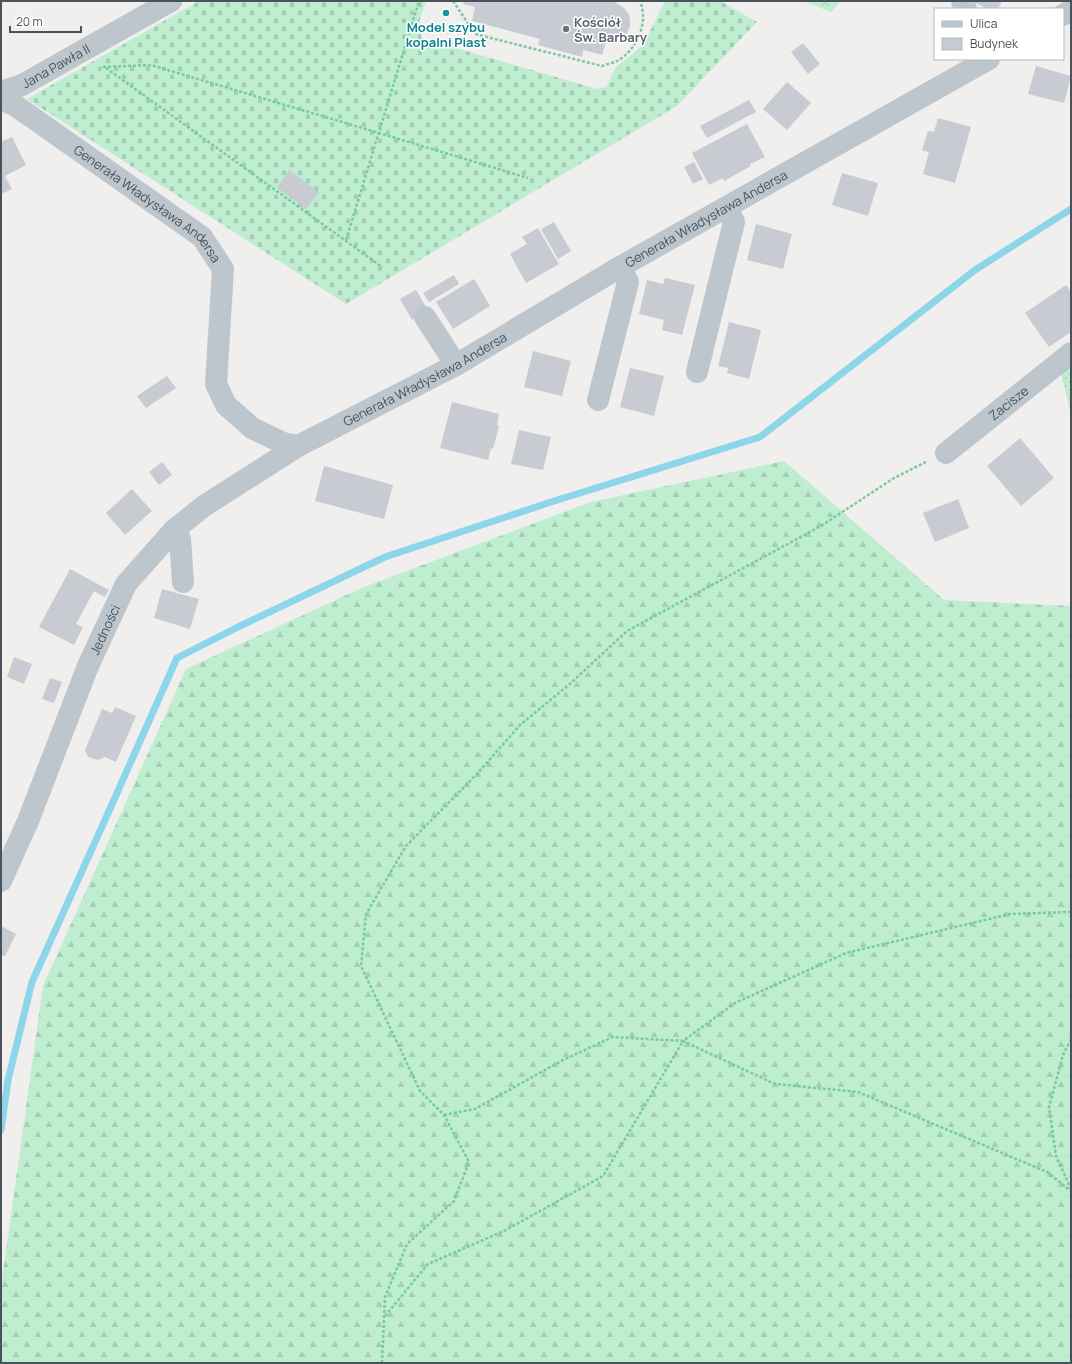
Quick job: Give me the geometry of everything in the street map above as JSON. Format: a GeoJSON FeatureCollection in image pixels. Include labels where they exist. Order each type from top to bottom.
{"type":"FeatureCollection","features":[{"type":"Feature","properties":{"kind":"street","name":"Jana Pawła II"},"geometry":{"type":"LineString","coordinates":[[1,92],[22,86],[171,1]]}},
{"type":"Feature","properties":{"kind":"street","name":"Generała Władysława Andersa"},"geometry":{"type":"LineString","coordinates":[[1,99],[16,106],[202,237],[223,269],[216,384],[226,405],[252,428],[283,443],[298,446],[456,365],[620,267],[987,60]]}},
{"type":"Feature","properties":{"kind":"street"},"geometry":{"type":"LineString","coordinates":[[697,372],[734,222],[726,208]]}},
{"type":"Feature","properties":{"kind":"street"},"geometry":{"type":"LineString","coordinates":[[598,400],[628,282],[620,267]]}},
{"type":"Feature","properties":{"kind":"street"},"geometry":{"type":"LineString","coordinates":[[425,317],[456,365]]}},
{"type":"Feature","properties":{"kind":"street","name":"Zacisze"},"geometry":{"type":"LineString","coordinates":[[946,453],[1071,353]]}},
{"type":"Feature","properties":{"kind":"street","name":"Jedności"},"geometry":{"type":"LineString","coordinates":[[1,881],[28,821],[88,666],[126,584],[174,530],[204,506],[298,446]]}},
{"type":"Feature","properties":{"kind":"street"},"geometry":{"type":"LineString","coordinates":[[174,530],[180,539],[183,582]]}},
{"type":"Feature","properties":{"kind":"path"},"geometry":{"type":"LineString","coordinates":[[346,240],[419,1]]}},
{"type":"Feature","properties":{"kind":"path"},"geometry":{"type":"LineString","coordinates":[[453,1],[475,34],[602,66],[617,61],[630,51],[639,37],[643,22],[642,6],[640,1]]}},
{"type":"Feature","properties":{"kind":"path"},"geometry":{"type":"LineString","coordinates":[[382,267],[106,67],[151,65],[379,132],[528,178]]}},
{"type":"Feature","properties":{"kind":"path"},"geometry":{"type":"LineString","coordinates":[[382,1363],[386,1297],[407,1244],[454,1200],[469,1162],[444,1115],[420,1091],[362,966],[366,914],[406,846],[477,774],[520,725],[571,683],[627,631],[821,526],[894,478],[946,453]]}},
{"type":"Feature","properties":{"kind":"path"},"geometry":{"type":"LineString","coordinates":[[384,1317],[428,1264],[506,1230],[603,1176],[683,1041],[735,1003],[846,953],[1010,914],[1071,912]]}},
{"type":"Feature","properties":{"kind":"path"},"geometry":{"type":"LineString","coordinates":[[444,1115],[475,1109],[563,1060],[613,1037],[683,1041],[775,1084],[858,1092],[1047,1172],[1071,1190]]}},
{"type":"Feature","properties":{"kind":"path"},"geometry":{"type":"LineString","coordinates":[[1071,1039],[1063,1055],[1050,1107],[1056,1156],[1071,1190]]}},
{"type":"Feature","properties":{"kind":"green space"},"geometry":{"type":"Polygon","coordinates":[[[199,1],[426,1],[418,26],[422,38],[597,89],[606,87],[616,67],[643,45],[665,1],[720,1],[757,22],[677,106],[346,304],[27,99],[199,1]]]}},
{"type":"Feature","properties":{"kind":"green space"},"geometry":{"type":"Polygon","coordinates":[[[803,1],[841,1],[831,12],[803,1]]]}},
{"type":"Feature","properties":{"kind":"green space"},"geometry":{"type":"Polygon","coordinates":[[[1071,353],[1071,414],[1058,362],[1071,353]]]}},
{"type":"Feature","properties":{"kind":"green space"},"geometry":{"type":"Polygon","coordinates":[[[784,461],[944,600],[1071,606],[1071,1363],[1,1363],[1,1287],[43,986],[186,669],[364,587],[591,502],[784,461]]]}},
{"type":"Feature","properties":{"kind":"building","name":"Kościół Św. Barbary"},"geometry":{"type":"Polygon","coordinates":[[[464,1],[616,1],[616,3],[624,8],[628,13],[630,26],[623,38],[617,41],[606,42],[602,55],[583,50],[582,57],[538,45],[540,39],[472,21],[475,7],[463,4],[464,1]]]}},
{"type":"Feature","properties":{"kind":"building"},"geometry":{"type":"Polygon","coordinates":[[[972,1],[1002,1],[998,8],[986,8],[972,1]]]}},
{"type":"Feature","properties":{"kind":"building"},"geometry":{"type":"Polygon","coordinates":[[[803,43],[820,64],[808,74],[791,52],[803,43]]]}},
{"type":"Feature","properties":{"kind":"building"},"geometry":{"type":"Polygon","coordinates":[[[1036,66],[1071,76],[1064,103],[1028,94],[1036,66]]]}},
{"type":"Feature","properties":{"kind":"building"},"geometry":{"type":"Polygon","coordinates":[[[787,82],[811,103],[787,130],[763,109],[787,82]]]}},
{"type":"Feature","properties":{"kind":"building"},"geometry":{"type":"Polygon","coordinates":[[[749,100],[756,112],[707,138],[700,126],[749,100]]]}},
{"type":"Feature","properties":{"kind":"building"},"geometry":{"type":"Polygon","coordinates":[[[938,118],[971,127],[955,183],[923,174],[929,152],[922,150],[928,131],[934,132],[938,118]]]}},
{"type":"Feature","properties":{"kind":"building"},"geometry":{"type":"Polygon","coordinates":[[[747,124],[765,157],[750,164],[751,166],[724,181],[723,178],[709,185],[692,153],[747,124]]]}},
{"type":"Feature","properties":{"kind":"building"},"geometry":{"type":"Polygon","coordinates":[[[12,137],[26,165],[5,176],[12,189],[1,194],[1,142],[12,137]]]}},
{"type":"Feature","properties":{"kind":"building"},"geometry":{"type":"Polygon","coordinates":[[[694,162],[703,179],[693,184],[684,167],[694,162]]]}},
{"type":"Feature","properties":{"kind":"building"},"geometry":{"type":"Polygon","coordinates":[[[289,170],[319,192],[306,209],[277,188],[289,170]]]}},
{"type":"Feature","properties":{"kind":"building"},"geometry":{"type":"Polygon","coordinates":[[[842,173],[878,183],[868,216],[832,205],[842,173]]]}},
{"type":"Feature","properties":{"kind":"building"},"geometry":{"type":"Polygon","coordinates":[[[554,222],[571,251],[558,259],[541,229],[554,222]]]}},
{"type":"Feature","properties":{"kind":"building"},"geometry":{"type":"Polygon","coordinates":[[[756,224],[792,234],[783,269],[747,260],[756,224]]]}},
{"type":"Feature","properties":{"kind":"building"},"geometry":{"type":"Polygon","coordinates":[[[538,228],[559,264],[526,283],[510,254],[527,244],[522,237],[538,228]]]}},
{"type":"Feature","properties":{"kind":"building"},"geometry":{"type":"Polygon","coordinates":[[[454,275],[459,284],[429,302],[423,293],[454,275]]]}},
{"type":"Feature","properties":{"kind":"building"},"geometry":{"type":"Polygon","coordinates":[[[665,278],[695,285],[682,335],[662,330],[664,320],[639,314],[647,280],[663,284],[665,278]]]}},
{"type":"Feature","properties":{"kind":"building"},"geometry":{"type":"Polygon","coordinates":[[[474,279],[490,306],[453,329],[436,302],[474,279]]]}},
{"type":"Feature","properties":{"kind":"building"},"geometry":{"type":"Polygon","coordinates":[[[1066,285],[1071,292],[1071,332],[1049,347],[1025,313],[1066,285]]]}},
{"type":"Feature","properties":{"kind":"building"},"geometry":{"type":"Polygon","coordinates":[[[416,290],[428,310],[412,320],[400,299],[416,290]]]}},
{"type":"Feature","properties":{"kind":"building"},"geometry":{"type":"Polygon","coordinates":[[[729,322],[761,330],[749,379],[727,373],[728,368],[718,366],[729,322]]]}},
{"type":"Feature","properties":{"kind":"building"},"geometry":{"type":"Polygon","coordinates":[[[533,351],[571,361],[562,396],[524,387],[533,351]]]}},
{"type":"Feature","properties":{"kind":"building"},"geometry":{"type":"Polygon","coordinates":[[[630,368],[664,376],[654,416],[620,407],[630,368]]]}},
{"type":"Feature","properties":{"kind":"building"},"geometry":{"type":"Polygon","coordinates":[[[167,376],[176,388],[146,408],[137,396],[167,376]]]}},
{"type":"Feature","properties":{"kind":"building"},"geometry":{"type":"Polygon","coordinates":[[[452,402],[499,414],[497,425],[499,426],[493,449],[491,448],[488,460],[440,448],[452,402]]]}},
{"type":"Feature","properties":{"kind":"building"},"geometry":{"type":"Polygon","coordinates":[[[519,430],[551,437],[543,470],[511,464],[519,430]]]}},
{"type":"Feature","properties":{"kind":"building"},"geometry":{"type":"Polygon","coordinates":[[[1020,438],[1054,478],[1021,506],[987,466],[1020,438]]]}},
{"type":"Feature","properties":{"kind":"building"},"geometry":{"type":"Polygon","coordinates":[[[162,462],[172,475],[159,485],[149,472],[162,462]]]}},
{"type":"Feature","properties":{"kind":"building"},"geometry":{"type":"Polygon","coordinates":[[[324,466],[393,485],[384,519],[315,501],[324,466]]]}},
{"type":"Feature","properties":{"kind":"building"},"geometry":{"type":"Polygon","coordinates":[[[132,489],[152,511],[125,535],[106,513],[132,489]]]}},
{"type":"Feature","properties":{"kind":"building"},"geometry":{"type":"Polygon","coordinates":[[[958,499],[969,528],[935,542],[923,513],[958,499]]]}},
{"type":"Feature","properties":{"kind":"building"},"geometry":{"type":"Polygon","coordinates":[[[70,569],[109,590],[105,597],[94,591],[76,624],[83,627],[74,645],[39,627],[70,569]]]}},
{"type":"Feature","properties":{"kind":"building"},"geometry":{"type":"Polygon","coordinates":[[[162,589],[199,599],[190,629],[154,618],[162,589]]]}},
{"type":"Feature","properties":{"kind":"building"},"geometry":{"type":"Polygon","coordinates":[[[14,657],[32,664],[24,684],[7,677],[14,657]]]}},
{"type":"Feature","properties":{"kind":"building"},"geometry":{"type":"Polygon","coordinates":[[[50,678],[62,682],[54,703],[42,699],[50,678]]]}},
{"type":"Feature","properties":{"kind":"building"},"geometry":{"type":"Polygon","coordinates":[[[115,707],[136,716],[116,762],[105,757],[98,760],[88,757],[85,750],[102,709],[112,713],[115,707]]]}},
{"type":"Feature","properties":{"kind":"building"},"geometry":{"type":"Polygon","coordinates":[[[1,926],[16,934],[5,956],[1,955],[1,926]]]}},
{"type":"Feature","properties":{"kind":"waterway"},"geometry":{"type":"LineString","coordinates":[[1,1130],[8,1080],[32,982],[177,658],[236,628],[385,557],[551,502],[760,437],[975,270],[1071,209]]}},
{"type":"Feature","properties":{"kind":"place","name":"Model szybu kopalni Piast"},"geometry":{"type":"Point","coordinates":[446,13]}},
{"type":"Feature","properties":{"kind":"place","name":"Kościół Św. Barbary"},"geometry":{"type":"Point","coordinates":[566,29]}}]}
